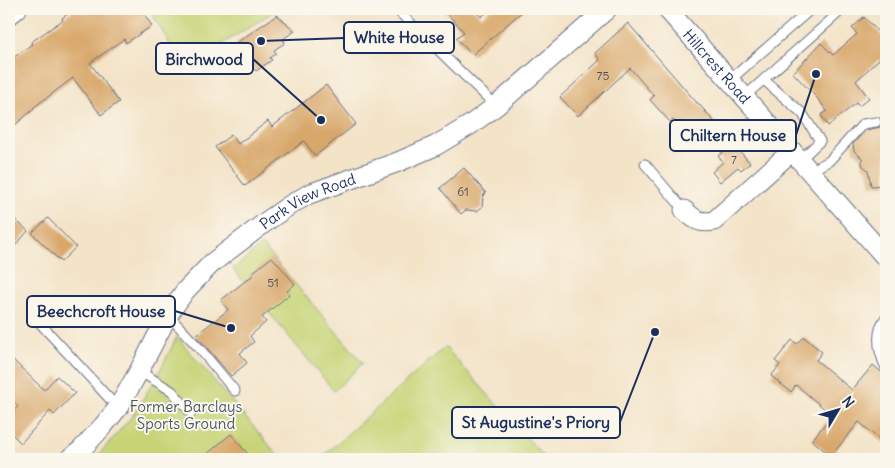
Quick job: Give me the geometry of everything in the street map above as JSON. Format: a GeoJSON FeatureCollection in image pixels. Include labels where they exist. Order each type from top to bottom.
{"type":"FeatureCollection","features":[{"type":"Feature","properties":{"kind":"street"},"geometry":{"type":"LineString","coordinates":[[9,15],[17,9]]}},
{"type":"Feature","properties":{"kind":"street","name":"Park View Road"},"geometry":{"type":"LineString","coordinates":[[70,459],[81,450],[118,408],[168,314],[185,291],[212,263],[267,221],[309,194],[398,162],[435,146],[470,125],[496,106],[607,9]]}},
{"type":"Feature","properties":{"kind":"street","name":"Hillcrest Road"},"geometry":{"type":"LineString","coordinates":[[667,9],[886,258]]}},
{"type":"Feature","properties":{"kind":"street"},"geometry":{"type":"LineString","coordinates":[[684,210],[698,221],[706,223],[714,221],[801,161]]}},
{"type":"Feature","properties":{"kind":"lane"},"geometry":{"type":"LineString","coordinates":[[396,9],[496,106]]}},
{"type":"Feature","properties":{"kind":"lane"},"geometry":{"type":"LineString","coordinates":[[730,80],[811,9]]}},
{"type":"Feature","properties":{"kind":"lane"},"geometry":{"type":"LineString","coordinates":[[744,97],[843,9]]}},
{"type":"Feature","properties":{"kind":"lane"},"geometry":{"type":"LineString","coordinates":[[764,80],[802,113],[820,141],[801,161]]}},
{"type":"Feature","properties":{"kind":"lane"},"geometry":{"type":"LineString","coordinates":[[801,161],[829,161],[863,124],[876,122]]}},
{"type":"Feature","properties":{"kind":"lane"},"geometry":{"type":"LineString","coordinates":[[645,164],[684,210]]}},
{"type":"Feature","properties":{"kind":"lane"},"geometry":{"type":"LineString","coordinates":[[168,314],[235,391]]}},
{"type":"Feature","properties":{"kind":"lane"},"geometry":{"type":"LineString","coordinates":[[886,317],[880,327],[879,336],[879,347],[886,368]]}},
{"type":"Feature","properties":{"kind":"lane"},"geometry":{"type":"LineString","coordinates":[[37,320],[118,408]]}},
{"type":"Feature","properties":{"kind":"lane"},"geometry":{"type":"LineString","coordinates":[[139,371],[172,391],[191,413]]}},
{"type":"Feature","properties":{"kind":"green space"},"geometry":{"type":"Polygon","coordinates":[[[149,9],[278,9],[184,68],[149,9]]]}},
{"type":"Feature","properties":{"kind":"green space"},"geometry":{"type":"Polygon","coordinates":[[[262,245],[363,363],[334,391],[233,269],[262,245]]]}},
{"type":"Feature","properties":{"kind":"green space","name":"Former Barclays Sports Ground"},"geometry":{"type":"Polygon","coordinates":[[[177,337],[281,459],[95,459],[133,415],[156,378],[177,337]]]}},
{"type":"Feature","properties":{"kind":"green space"},"geometry":{"type":"Polygon","coordinates":[[[445,347],[546,459],[321,458],[445,347]]]}},
{"type":"Feature","properties":{"kind":"building"},"geometry":{"type":"Polygon","coordinates":[[[75,9],[141,9],[152,26],[126,43],[124,39],[90,63],[119,102],[101,115],[73,78],[33,108],[9,130],[9,61],[75,9]]]}},
{"type":"Feature","properties":{"kind":"building"},"geometry":{"type":"Polygon","coordinates":[[[443,9],[473,9],[481,17],[491,9],[525,9],[472,55],[456,38],[464,32],[443,9]]]}},
{"type":"Feature","properties":{"kind":"building"},"geometry":{"type":"Polygon","coordinates":[[[277,15],[295,31],[283,39],[285,43],[274,50],[276,53],[270,58],[272,60],[256,71],[251,66],[247,68],[234,52],[239,49],[236,43],[277,15]]]}},
{"type":"Feature","properties":{"kind":"building"},"geometry":{"type":"Polygon","coordinates":[[[864,17],[886,40],[886,67],[879,59],[856,81],[869,98],[859,106],[856,103],[828,126],[821,115],[827,111],[793,73],[821,43],[833,55],[857,34],[852,28],[864,17]]]}},
{"type":"Feature","properties":{"kind":"building"},"geometry":{"type":"Polygon","coordinates":[[[628,23],[750,163],[741,170],[738,167],[720,182],[712,172],[723,162],[718,156],[723,152],[707,133],[694,144],[673,120],[670,122],[650,100],[654,96],[630,68],[578,116],[560,97],[600,60],[595,53],[628,23]]]}},
{"type":"Feature","properties":{"kind":"building"},"geometry":{"type":"Polygon","coordinates":[[[326,85],[356,124],[315,156],[304,141],[245,186],[215,147],[231,135],[238,144],[268,121],[272,127],[326,85]]]}},
{"type":"Feature","properties":{"kind":"building"},"geometry":{"type":"Polygon","coordinates":[[[886,126],[886,185],[871,186],[868,170],[862,165],[862,158],[854,151],[853,144],[866,130],[886,126]]]}},
{"type":"Feature","properties":{"kind":"building"},"geometry":{"type":"Polygon","coordinates":[[[464,168],[486,193],[483,196],[482,207],[477,211],[466,210],[461,214],[440,188],[464,168]]]}},
{"type":"Feature","properties":{"kind":"building"},"geometry":{"type":"Polygon","coordinates":[[[9,214],[28,231],[9,253],[9,214]]]}},
{"type":"Feature","properties":{"kind":"building"},"geometry":{"type":"Polygon","coordinates":[[[48,218],[76,247],[61,262],[32,233],[48,218]]]}},
{"type":"Feature","properties":{"kind":"building"},"geometry":{"type":"Polygon","coordinates":[[[272,257],[295,284],[287,291],[290,294],[262,317],[266,322],[250,336],[254,342],[240,353],[247,363],[231,376],[196,335],[228,310],[221,300],[253,275],[252,273],[272,257]]]}},
{"type":"Feature","properties":{"kind":"building"},"geometry":{"type":"Polygon","coordinates":[[[804,337],[822,352],[816,360],[852,390],[873,365],[886,376],[886,445],[859,422],[831,456],[812,440],[832,415],[796,385],[791,392],[771,376],[780,365],[775,361],[792,340],[797,344],[804,337]]]}},
{"type":"Feature","properties":{"kind":"building"},"geometry":{"type":"Polygon","coordinates":[[[9,356],[44,390],[57,376],[75,393],[54,415],[50,411],[21,443],[9,431],[9,416],[18,406],[9,397],[9,356]]]}},
{"type":"Feature","properties":{"kind":"building"},"geometry":{"type":"Polygon","coordinates":[[[231,434],[252,459],[201,459],[231,434]]]}},
{"type":"Feature","properties":{"kind":"place","name":"White House"},"geometry":{"type":"Point","coordinates":[261,41]}},
{"type":"Feature","properties":{"kind":"place","name":"Chiltern House"},"geometry":{"type":"Point","coordinates":[816,74]}},
{"type":"Feature","properties":{"kind":"place","name":"Birchwood"},"geometry":{"type":"Point","coordinates":[321,120]}},
{"type":"Feature","properties":{"kind":"place","name":"Beechcroft House"},"geometry":{"type":"Point","coordinates":[231,328]}},
{"type":"Feature","properties":{"kind":"place","name":"St Augustine's Priory"},"geometry":{"type":"Point","coordinates":[655,332]}}]}
